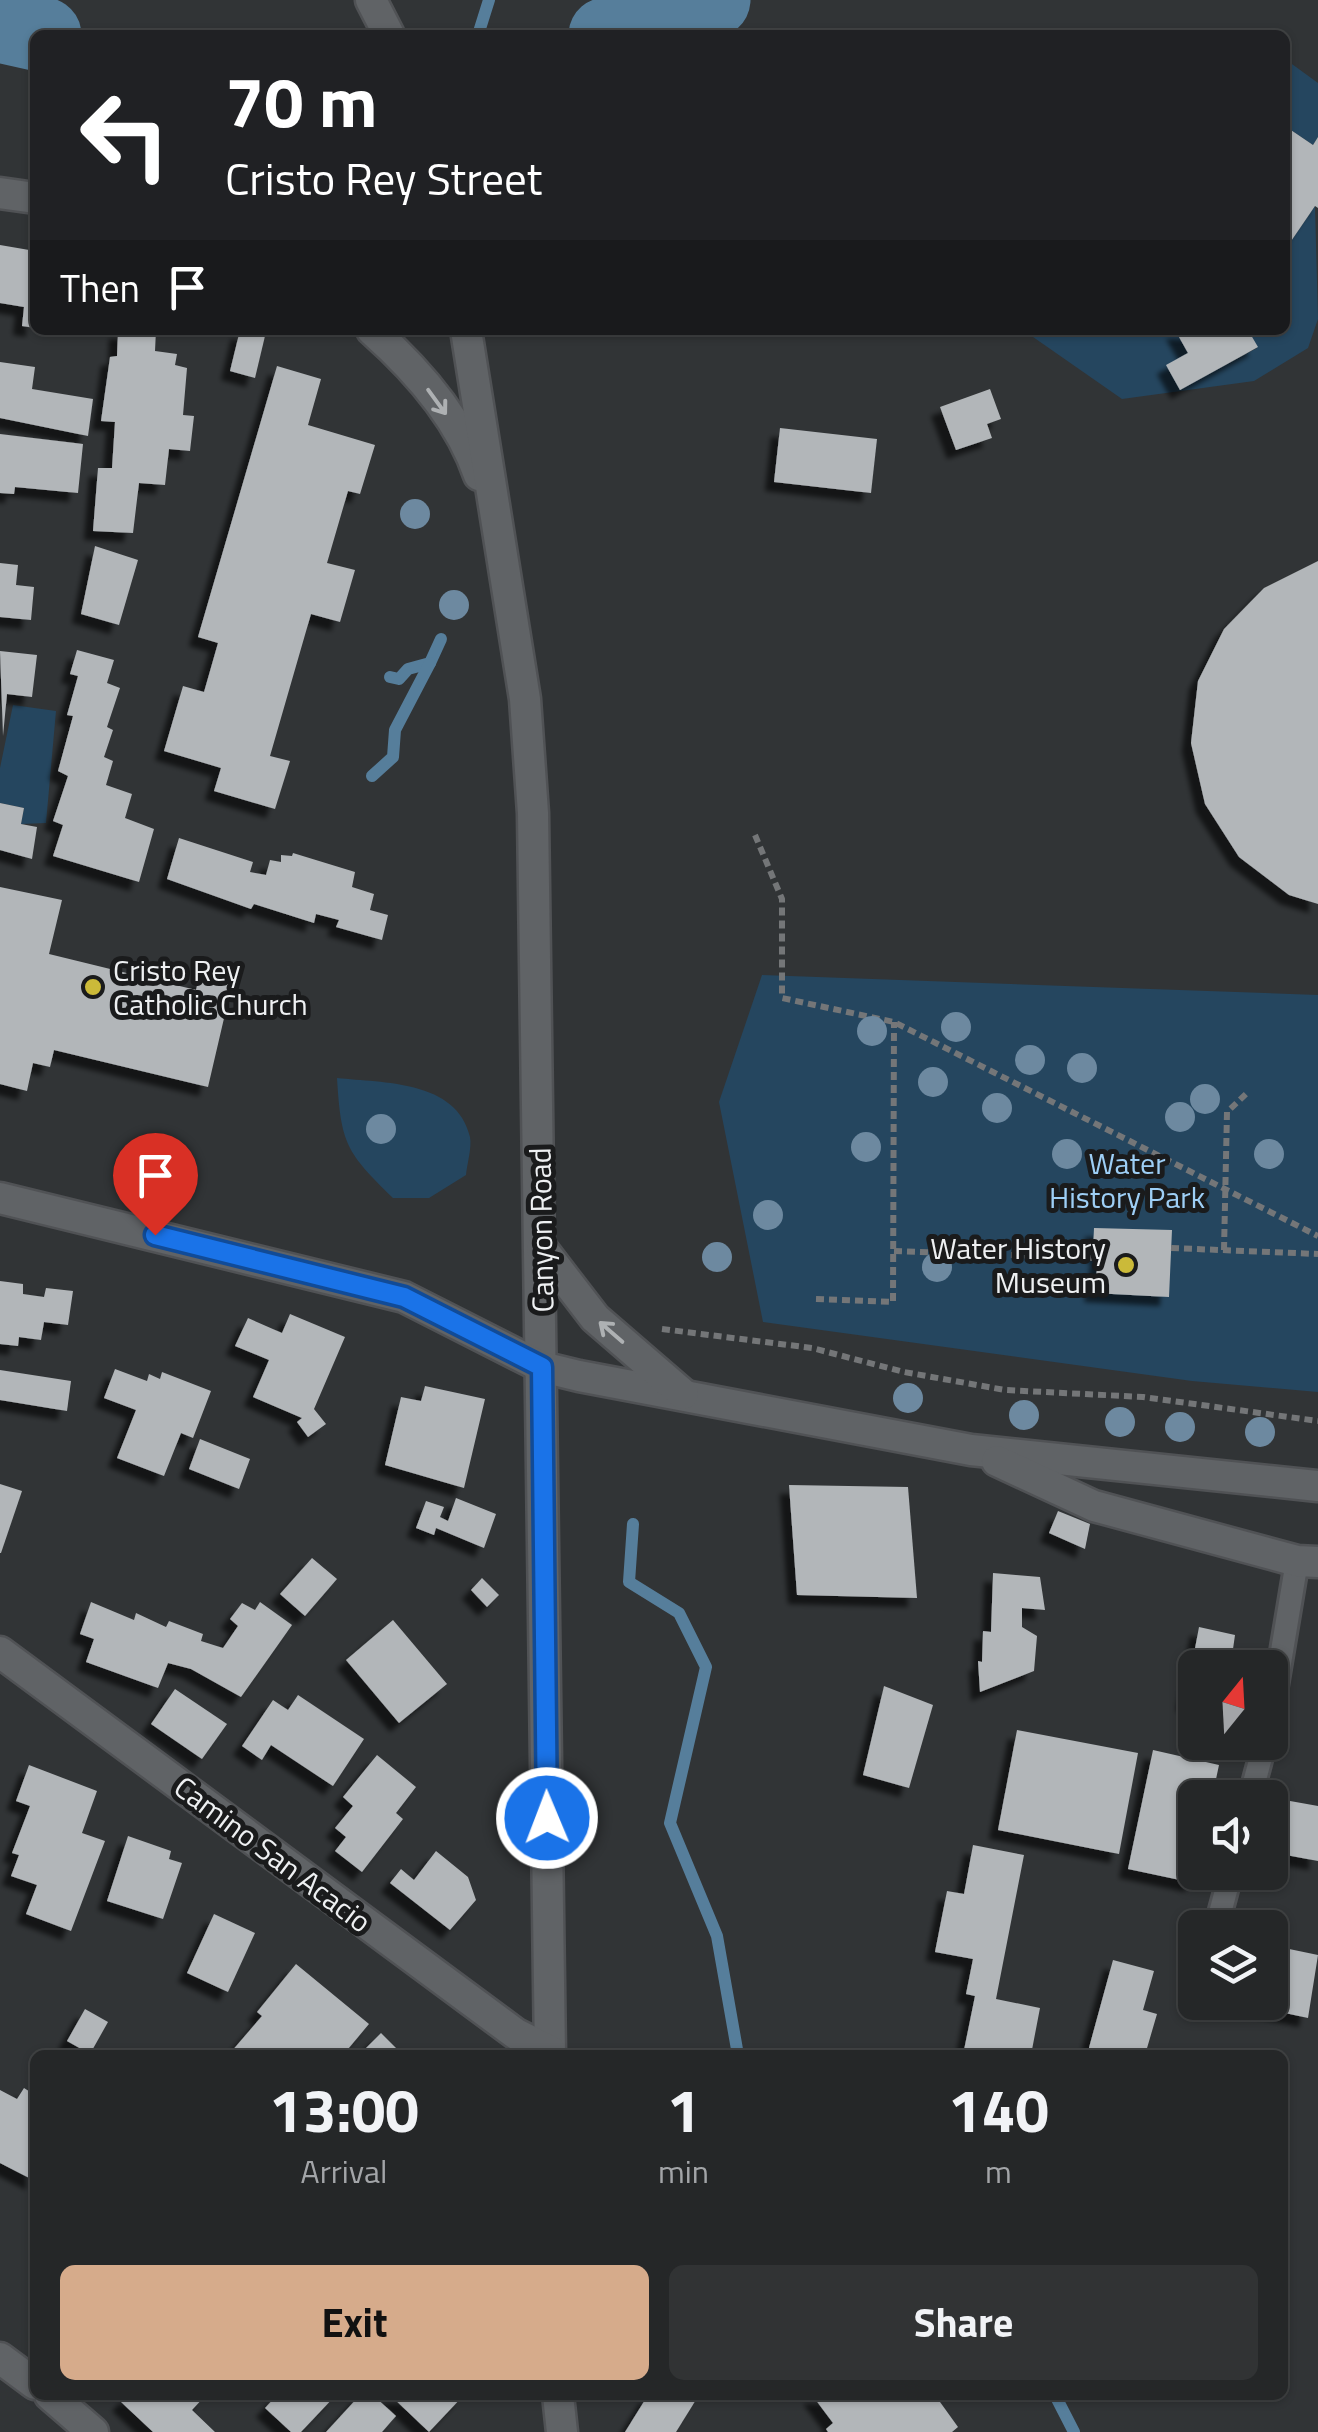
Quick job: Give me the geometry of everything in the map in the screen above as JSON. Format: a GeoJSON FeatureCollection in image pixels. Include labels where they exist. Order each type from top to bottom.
{"type":"FeatureCollection","features":[{"type":"Feature","properties":{"kind":"street"},"geometry":{"type":"LineString","coordinates":[[0,192],[30,197]]}},
{"type":"Feature","properties":{"kind":"street","name":"Canyon Road"},"geometry":{"type":"LineString","coordinates":[[378,335],[409,363],[469,447],[503,549]]}},
{"type":"Feature","properties":{"kind":"street","name":"Canyon Road"},"geometry":{"type":"LineString","coordinates":[[467,335],[525,699],[534,814],[550,2050]]}},
{"type":"Feature","properties":{"kind":"street"},"geometry":{"type":"LineString","coordinates":[[0,1198],[404,1297],[542,1367],[971,1450],[1318,1486]]}},
{"type":"Feature","properties":{"kind":"street"},"geometry":{"type":"LineString","coordinates":[[542,1248],[595,1318],[685,1396]]}},
{"type":"Feature","properties":{"kind":"street"},"geometry":{"type":"LineString","coordinates":[[971,1450],[1094,1506],[1308,1562]]}},
{"type":"Feature","properties":{"kind":"street","name":"Camino San Acacio"},"geometry":{"type":"LineString","coordinates":[[0,1652],[508,2045],[534,2050]]}},
{"type":"Feature","properties":{"kind":"street"},"geometry":{"type":"LineString","coordinates":[[0,2358],[30,2380]]}},
{"type":"Feature","properties":{"kind":"street"},"geometry":{"type":"LineString","coordinates":[[56,2400],[94,2432]]}},
{"type":"Feature","properties":{"kind":"street"},"geometry":{"type":"LineString","coordinates":[[559,2400],[562,2432]]}},
{"type":"Feature","properties":{"kind":"lane"},"geometry":{"type":"LineString","coordinates":[[1287,1650],[1308,1562]]}},
{"type":"Feature","properties":{"kind":"path"},"geometry":{"type":"LineString","coordinates":[[755,836],[782,898],[782,998],[894,1022],[1318,1236]]}},
{"type":"Feature","properties":{"kind":"path"},"geometry":{"type":"LineString","coordinates":[[816,1299],[892,1302],[894,1022]]}},
{"type":"Feature","properties":{"kind":"path"},"geometry":{"type":"LineString","coordinates":[[1224,1250],[1227,1112],[1246,1094]]}},
{"type":"Feature","properties":{"kind":"path"},"geometry":{"type":"LineString","coordinates":[[1170,1248],[1318,1254]]}},
{"type":"Feature","properties":{"kind":"path"},"geometry":{"type":"LineString","coordinates":[[894,1252],[1099,1258]]}},
{"type":"Feature","properties":{"kind":"path"},"geometry":{"type":"LineString","coordinates":[[651,1328],[812,1348],[904,1372],[1006,1390],[1159,1398],[1318,1420]]}},
{"type":"Feature","properties":{"kind":"green space"},"geometry":{"type":"Polygon","coordinates":[[[1290,63],[1318,83],[1318,137],[1313,145],[1290,129],[1290,63]]]}},
{"type":"Feature","properties":{"kind":"green space"},"geometry":{"type":"Polygon","coordinates":[[[1315,206],[1318,319],[1308,348],[1254,381],[1122,399],[1030,335],[1178,335],[1188,353],[1180,389],[1257,348],[1250,335],[1290,335],[1290,243],[1315,206]]]}},
{"type":"Feature","properties":{"kind":"green space"},"geometry":{"type":"Polygon","coordinates":[[[13,705],[56,711],[46,823],[21,824],[24,808],[0,803],[0,768],[13,705]]]}},
{"type":"Feature","properties":{"kind":"green space","name":"Water History Park"},"geometry":{"type":"Polygon","coordinates":[[[762,975],[1318,995],[1318,1392],[1192,1381],[763,1322],[719,1102],[762,975]]]}},
{"type":"Feature","properties":{"kind":"green space"},"geometry":{"type":"Polygon","coordinates":[[[337,1078],[416,1088],[450,1104],[462,1118],[470,1137],[466,1175],[429,1198],[393,1198],[349,1146],[341,1118],[337,1078]]]}},
{"type":"Feature","properties":{"kind":"building"},"geometry":{"type":"Polygon","coordinates":[[[1290,129],[1313,145],[1318,137],[1318,208],[1315,206],[1290,243],[1290,129]]]}},
{"type":"Feature","properties":{"kind":"building"},"geometry":{"type":"Polygon","coordinates":[[[0,245],[30,250],[30,327],[22,326],[24,307],[0,303],[0,245]]]}},
{"type":"Feature","properties":{"kind":"building"},"geometry":{"type":"Polygon","coordinates":[[[118,335],[156,335],[155,351],[177,354],[175,365],[187,368],[183,415],[194,416],[190,451],[169,449],[165,485],[139,483],[133,533],[93,531],[98,468],[112,468],[115,422],[101,421],[110,357],[117,356],[118,335]]]}},
{"type":"Feature","properties":{"kind":"building"},"geometry":{"type":"Polygon","coordinates":[[[239,335],[265,336],[255,378],[230,371],[239,335]]]}},
{"type":"Feature","properties":{"kind":"building"},"geometry":{"type":"Polygon","coordinates":[[[1178,335],[1251,335],[1258,347],[1180,390],[1166,365],[1188,353],[1178,335]]]}},
{"type":"Feature","properties":{"kind":"building"},"geometry":{"type":"Polygon","coordinates":[[[0,362],[35,367],[32,389],[93,399],[88,436],[0,418],[0,362]]]}},
{"type":"Feature","properties":{"kind":"building"},"geometry":{"type":"Polygon","coordinates":[[[277,366],[321,379],[308,425],[375,445],[360,494],[348,491],[327,563],[355,570],[340,622],[311,614],[270,756],[290,761],[275,809],[214,791],[221,768],[164,751],[183,686],[204,692],[218,643],[198,637],[277,366]]]}},
{"type":"Feature","properties":{"kind":"building"},"geometry":{"type":"Polygon","coordinates":[[[990,389],[1001,419],[987,424],[992,438],[956,450],[940,407],[990,389]]]}},
{"type":"Feature","properties":{"kind":"building"},"geometry":{"type":"Polygon","coordinates":[[[780,428],[877,439],[871,493],[774,482],[780,428]]]}},
{"type":"Feature","properties":{"kind":"building"},"geometry":{"type":"Polygon","coordinates":[[[0,434],[83,444],[78,493],[15,487],[14,494],[0,493],[0,434]]]}},
{"type":"Feature","properties":{"kind":"building"},"geometry":{"type":"Polygon","coordinates":[[[95,546],[138,560],[119,625],[81,614],[95,546]]]}},
{"type":"Feature","properties":{"kind":"building"},"geometry":{"type":"Polygon","coordinates":[[[1318,561],[1318,904],[1289,895],[1239,857],[1205,804],[1191,743],[1198,681],[1224,629],[1264,588],[1318,561]]]}},
{"type":"Feature","properties":{"kind":"building"},"geometry":{"type":"Polygon","coordinates":[[[0,563],[18,565],[16,585],[34,587],[31,620],[0,617],[0,563]]]}},
{"type":"Feature","properties":{"kind":"building"},"geometry":{"type":"Polygon","coordinates":[[[77,650],[114,660],[107,683],[120,688],[107,727],[113,730],[104,757],[113,761],[106,785],[132,794],[125,818],[154,829],[139,882],[53,856],[63,825],[53,821],[68,776],[58,771],[73,716],[67,715],[78,676],[70,674],[77,650]]]}},
{"type":"Feature","properties":{"kind":"building"},"geometry":{"type":"Polygon","coordinates":[[[0,651],[37,655],[32,697],[7,694],[3,736],[0,651]]]}},
{"type":"Feature","properties":{"kind":"building"},"geometry":{"type":"Polygon","coordinates":[[[0,803],[24,808],[21,824],[37,827],[32,859],[0,850],[0,803]]]}},
{"type":"Feature","properties":{"kind":"building"},"geometry":{"type":"Polygon","coordinates":[[[179,838],[253,862],[250,872],[266,875],[270,860],[281,862],[281,855],[293,853],[355,872],[352,887],[374,894],[370,910],[388,915],[382,940],[336,927],[339,920],[316,914],[314,923],[254,904],[251,909],[167,879],[179,838]]]}},
{"type":"Feature","properties":{"kind":"building","name":"Cristo Rey Catholic Church"},"geometry":{"type":"Polygon","coordinates":[[[0,887],[62,900],[49,954],[196,990],[199,977],[232,984],[208,1087],[54,1050],[50,1067],[33,1063],[27,1091],[0,1084],[0,887]]]}},
{"type":"Feature","properties":{"kind":"building"},"geometry":{"type":"Polygon","coordinates":[[[1094,1228],[1172,1230],[1169,1297],[1093,1293],[1099,1258],[1099,1253],[1093,1252],[1094,1228]]]}},
{"type":"Feature","properties":{"kind":"building"},"geometry":{"type":"Polygon","coordinates":[[[0,1281],[23,1284],[23,1294],[44,1297],[46,1288],[73,1291],[68,1325],[44,1322],[41,1340],[19,1337],[18,1346],[0,1344],[0,1281]]]}},
{"type":"Feature","properties":{"kind":"building"},"geometry":{"type":"Polygon","coordinates":[[[290,1314],[345,1337],[314,1409],[326,1424],[308,1437],[297,1422],[302,1418],[253,1397],[269,1360],[235,1346],[248,1318],[282,1333],[290,1314]]]}},
{"type":"Feature","properties":{"kind":"building"},"geometry":{"type":"Polygon","coordinates":[[[115,1369],[147,1381],[149,1374],[160,1379],[162,1372],[211,1391],[193,1438],[181,1433],[164,1476],[117,1458],[136,1410],[104,1398],[115,1369]]]}},
{"type":"Feature","properties":{"kind":"building"},"geometry":{"type":"Polygon","coordinates":[[[0,1370],[71,1381],[67,1411],[0,1400],[0,1370]]]}},
{"type":"Feature","properties":{"kind":"building"},"geometry":{"type":"Polygon","coordinates":[[[425,1386],[485,1399],[464,1488],[385,1465],[401,1397],[421,1401],[425,1386]]]}},
{"type":"Feature","properties":{"kind":"building"},"geometry":{"type":"Polygon","coordinates":[[[200,1439],[250,1459],[239,1489],[189,1469],[200,1439]]]}},
{"type":"Feature","properties":{"kind":"building"},"geometry":{"type":"Polygon","coordinates":[[[0,1484],[22,1491],[1,1553],[0,1553],[0,1484]]]}},
{"type":"Feature","properties":{"kind":"building"},"geometry":{"type":"Polygon","coordinates":[[[789,1485],[908,1487],[917,1598],[797,1595],[789,1485]]]}},
{"type":"Feature","properties":{"kind":"building"},"geometry":{"type":"Polygon","coordinates":[[[456,1498],[496,1514],[484,1548],[436,1528],[434,1535],[416,1528],[426,1501],[444,1507],[440,1517],[448,1521],[456,1498]]]}},
{"type":"Feature","properties":{"kind":"building"},"geometry":{"type":"Polygon","coordinates":[[[1058,1511],[1090,1524],[1085,1549],[1049,1533],[1058,1511]]]}},
{"type":"Feature","properties":{"kind":"building"},"geometry":{"type":"Polygon","coordinates":[[[312,1558],[337,1579],[305,1616],[280,1594],[312,1558]]]}},
{"type":"Feature","properties":{"kind":"building"},"geometry":{"type":"Polygon","coordinates":[[[993,1573],[1040,1577],[1045,1610],[1022,1608],[1022,1627],[1037,1636],[1034,1671],[980,1692],[978,1661],[982,1662],[983,1631],[991,1632],[993,1573]]]}},
{"type":"Feature","properties":{"kind":"building"},"geometry":{"type":"Polygon","coordinates":[[[482,1578],[499,1595],[487,1607],[471,1590],[482,1578]]]}},
{"type":"Feature","properties":{"kind":"building"},"geometry":{"type":"Polygon","coordinates":[[[91,1602],[134,1620],[136,1613],[166,1627],[169,1621],[203,1634],[201,1641],[223,1648],[238,1626],[230,1619],[242,1603],[255,1610],[260,1602],[292,1625],[241,1697],[191,1669],[168,1663],[158,1688],[86,1662],[94,1639],[80,1634],[91,1602]]]}},
{"type":"Feature","properties":{"kind":"building"},"geometry":{"type":"Polygon","coordinates":[[[393,1620],[447,1684],[399,1723],[346,1660],[393,1620]]]}},
{"type":"Feature","properties":{"kind":"building"},"geometry":{"type":"Polygon","coordinates":[[[1199,1627],[1235,1635],[1233,1650],[1195,1650],[1199,1627]]]}},
{"type":"Feature","properties":{"kind":"building"},"geometry":{"type":"Polygon","coordinates":[[[884,1686],[933,1705],[909,1788],[863,1775],[884,1686]]]}},
{"type":"Feature","properties":{"kind":"building"},"geometry":{"type":"Polygon","coordinates":[[[175,1689],[227,1724],[202,1759],[151,1724],[175,1689]]]}},
{"type":"Feature","properties":{"kind":"building"},"geometry":{"type":"Polygon","coordinates":[[[298,1695],[364,1739],[333,1786],[271,1745],[262,1760],[242,1746],[273,1700],[288,1710],[298,1695]]]}},
{"type":"Feature","properties":{"kind":"building"},"geometry":{"type":"Polygon","coordinates":[[[1017,1730],[1138,1753],[1119,1854],[998,1830],[1017,1730]]]}},
{"type":"Feature","properties":{"kind":"building"},"geometry":{"type":"Polygon","coordinates":[[[1153,1750],[1178,1756],[1178,1760],[1219,1765],[1216,1780],[1178,1780],[1178,1880],[1128,1869],[1153,1750]]]}},
{"type":"Feature","properties":{"kind":"building"},"geometry":{"type":"Polygon","coordinates":[[[377,1755],[416,1787],[396,1813],[403,1819],[362,1872],[335,1851],[346,1837],[335,1828],[353,1806],[343,1797],[377,1755]]]}},
{"type":"Feature","properties":{"kind":"building"},"geometry":{"type":"Polygon","coordinates":[[[29,1765],[97,1791],[82,1833],[105,1841],[71,1931],[26,1914],[37,1885],[11,1876],[19,1855],[12,1853],[30,1806],[16,1801],[29,1765]]]}},
{"type":"Feature","properties":{"kind":"building"},"geometry":{"type":"Polygon","coordinates":[[[1288,1801],[1318,1806],[1318,1861],[1288,1855],[1288,1801]]]}},
{"type":"Feature","properties":{"kind":"building"},"geometry":{"type":"Polygon","coordinates":[[[128,1836],[171,1851],[169,1859],[182,1863],[163,1919],[107,1901],[128,1836]]]}},
{"type":"Feature","properties":{"kind":"building"},"geometry":{"type":"Polygon","coordinates":[[[973,1845],[1024,1855],[996,1999],[1040,2008],[1032,2050],[964,2050],[975,1996],[966,1994],[973,1959],[935,1952],[947,1891],[964,1894],[973,1845]]]}},
{"type":"Feature","properties":{"kind":"building"},"geometry":{"type":"Polygon","coordinates":[[[436,1851],[468,1877],[476,1900],[450,1930],[390,1883],[401,1869],[414,1880],[436,1851]]]}},
{"type":"Feature","properties":{"kind":"building"},"geometry":{"type":"Polygon","coordinates":[[[214,1914],[255,1933],[228,1992],[187,1973],[214,1914]]]}},
{"type":"Feature","properties":{"kind":"building"},"geometry":{"type":"Polygon","coordinates":[[[1288,1949],[1318,1955],[1308,2018],[1288,2014],[1288,1949]]]}},
{"type":"Feature","properties":{"kind":"building"},"geometry":{"type":"Polygon","coordinates":[[[1113,1960],[1154,1971],[1143,2010],[1157,2014],[1146,2050],[1088,2050],[1113,1960]]]}},
{"type":"Feature","properties":{"kind":"building"},"geometry":{"type":"Polygon","coordinates":[[[296,1964],[369,2024],[347,2050],[233,2050],[262,2016],[257,2012],[296,1964]]]}},
{"type":"Feature","properties":{"kind":"building"},"geometry":{"type":"Polygon","coordinates":[[[85,2009],[108,2022],[92,2050],[83,2050],[67,2041],[85,2009]]]}},
{"type":"Feature","properties":{"kind":"building"},"geometry":{"type":"Polygon","coordinates":[[[381,2033],[398,2050],[364,2050],[381,2033]]]}},
{"type":"Feature","properties":{"kind":"building"},"geometry":{"type":"Polygon","coordinates":[[[24,2088],[30,2092],[30,2178],[0,2163],[0,2090],[17,2099],[24,2088]]]}},
{"type":"Feature","properties":{"kind":"building"},"geometry":{"type":"Polygon","coordinates":[[[201,2400],[192,2410],[215,2432],[153,2432],[121,2402],[201,2400]]]}},
{"type":"Feature","properties":{"kind":"building"},"geometry":{"type":"Polygon","coordinates":[[[272,2400],[331,2400],[301,2432],[291,2432],[265,2408],[272,2400]]]}},
{"type":"Feature","properties":{"kind":"building"},"geometry":{"type":"Polygon","coordinates":[[[355,2400],[378,2400],[396,2416],[382,2432],[326,2432],[355,2400]]]}},
{"type":"Feature","properties":{"kind":"building"},"geometry":{"type":"Polygon","coordinates":[[[395,2400],[459,2400],[429,2432],[395,2400]]]}},
{"type":"Feature","properties":{"kind":"building"},"geometry":{"type":"Polygon","coordinates":[[[645,2400],[696,2400],[676,2432],[625,2432],[645,2400]]]}},
{"type":"Feature","properties":{"kind":"building"},"geometry":{"type":"Polygon","coordinates":[[[816,2400],[939,2400],[958,2427],[952,2432],[828,2432],[826,2429],[833,2423],[816,2400]]]}},
{"type":"Feature","properties":{"kind":"waterway"},"geometry":{"type":"LineString","coordinates":[[480,30],[489,0]]}},
{"type":"Feature","properties":{"kind":"waterway"},"geometry":{"type":"LineString","coordinates":[[621,30],[713,0]]}},
{"type":"Feature","properties":{"kind":"waterway"},"geometry":{"type":"LineString","coordinates":[[0,25],[30,32]]}},
{"type":"Feature","properties":{"kind":"waterway"},"geometry":{"type":"LineString","coordinates":[[390,677],[399,679],[408,669],[430,663],[441,639]]}},
{"type":"Feature","properties":{"kind":"waterway"},"geometry":{"type":"LineString","coordinates":[[372,776],[393,757],[395,730],[430,663]]}},
{"type":"Feature","properties":{"kind":"waterway"},"geometry":{"type":"LineString","coordinates":[[633,1524],[629,1582],[679,1613],[706,1667],[670,1823],[717,1936],[737,2050]]}},
{"type":"Feature","properties":{"kind":"waterway"},"geometry":{"type":"LineString","coordinates":[[1058,2400],[1074,2432]]}},
{"type":"Feature","properties":{"kind":"place","name":"Cristo Rey Catholic Church"},"geometry":{"type":"Point","coordinates":[93,987]}},
{"type":"Feature","properties":{"kind":"place","name":"Water History Museum"},"geometry":{"type":"Point","coordinates":[1126,1265]}},
{"type":"Feature","properties":{"kind":"route"},"geometry":{"type":"LineString","coordinates":[[155,1235],[404,1297],[542,1367],[547,1818]]}}]}
